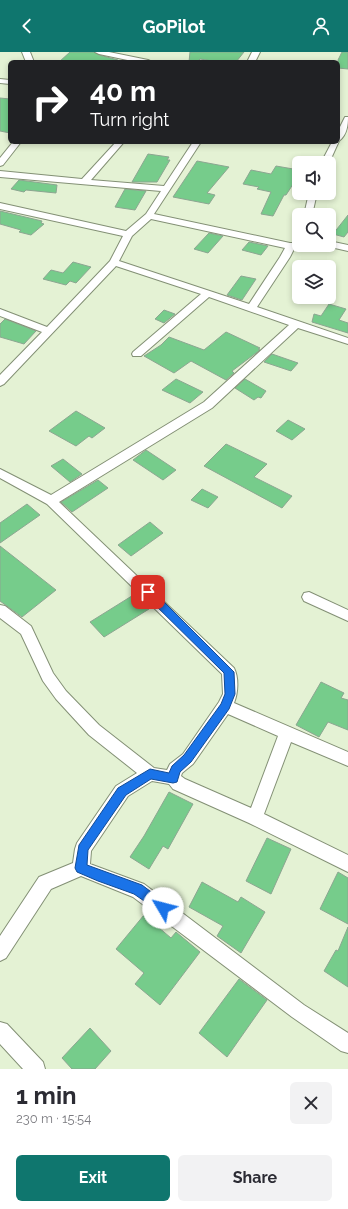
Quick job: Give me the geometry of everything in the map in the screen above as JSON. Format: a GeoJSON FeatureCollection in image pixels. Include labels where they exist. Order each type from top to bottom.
{"type":"FeatureCollection","features":[{"type":"Feature","properties":{"kind":"street"},"geometry":{"type":"LineString","coordinates":[[99,52],[138,60]]}},
{"type":"Feature","properties":{"kind":"street"},"geometry":{"type":"LineString","coordinates":[[340,134],[348,119]]}},
{"type":"Feature","properties":{"kind":"street"},"geometry":{"type":"LineString","coordinates":[[0,163],[15,144]]}},
{"type":"Feature","properties":{"kind":"street"},"geometry":{"type":"LineString","coordinates":[[86,181],[118,144]]}},
{"type":"Feature","properties":{"kind":"street"},"geometry":{"type":"LineString","coordinates":[[0,382],[114,262],[128,234],[149,216],[191,154],[196,144]]}},
{"type":"Feature","properties":{"kind":"street"},"geometry":{"type":"LineString","coordinates":[[329,156],[335,144]]}},
{"type":"Feature","properties":{"kind":"street"},"geometry":{"type":"LineString","coordinates":[[0,174],[166,189]]}},
{"type":"Feature","properties":{"kind":"street"},"geometry":{"type":"LineString","coordinates":[[4,183],[12,176]]}},
{"type":"Feature","properties":{"kind":"street"},"geometry":{"type":"LineString","coordinates":[[0,206],[128,234]]}},
{"type":"Feature","properties":{"kind":"street"},"geometry":{"type":"LineString","coordinates":[[149,216],[290,246],[285,257],[252,308]]}},
{"type":"Feature","properties":{"kind":"street"},"geometry":{"type":"LineString","coordinates":[[336,245],[348,248]]}},
{"type":"Feature","properties":{"kind":"street"},"geometry":{"type":"LineString","coordinates":[[114,262],[348,341]]}},
{"type":"Feature","properties":{"kind":"street"},"geometry":{"type":"LineString","coordinates":[[137,354],[208,293]]}},
{"type":"Feature","properties":{"kind":"street"},"geometry":{"type":"LineString","coordinates":[[0,312],[48,331]]}},
{"type":"Feature","properties":{"kind":"street"},"geometry":{"type":"LineString","coordinates":[[51,501],[195,415],[208,405],[296,324]]}},
{"type":"Feature","properties":{"kind":"street"},"geometry":{"type":"LineString","coordinates":[[0,473],[51,501],[148,592],[229,672],[230,694],[225,706],[188,759],[175,769],[173,778]]}},
{"type":"Feature","properties":{"kind":"street"},"geometry":{"type":"LineString","coordinates":[[309,597],[348,616]]}},
{"type":"Feature","properties":{"kind":"street"},"geometry":{"type":"LineString","coordinates":[[0,610],[26,630],[48,677],[61,695],[94,730],[150,774],[173,778],[179,784],[255,818],[348,864]]}},
{"type":"Feature","properties":{"kind":"street"},"geometry":{"type":"LineString","coordinates":[[225,706],[348,759]]}},
{"type":"Feature","properties":{"kind":"street"},"geometry":{"type":"LineString","coordinates":[[255,818],[287,733]]}},
{"type":"Feature","properties":{"kind":"street"},"geometry":{"type":"LineString","coordinates":[[81,868],[83,849],[122,791],[150,774]]}},
{"type":"Feature","properties":{"kind":"street"},"geometry":{"type":"LineString","coordinates":[[0,952],[45,883],[81,868],[98,876],[138,890],[298,1011],[348,1044]]}},
{"type":"Feature","properties":{"kind":"street"},"geometry":{"type":"LineString","coordinates":[[0,1031],[36,1069]]}},
{"type":"Feature","properties":{"kind":"building"},"geometry":{"type":"Polygon","coordinates":[[[70,52],[94,52],[99,55],[118,60],[61,60],[70,52]]]}},
{"type":"Feature","properties":{"kind":"building"},"geometry":{"type":"Polygon","coordinates":[[[190,52],[244,52],[238,60],[189,60],[190,52]]]}},
{"type":"Feature","properties":{"kind":"building"},"geometry":{"type":"Polygon","coordinates":[[[342,52],[348,52],[348,69],[340,68],[340,60],[338,60],[342,52]]]}},
{"type":"Feature","properties":{"kind":"building"},"geometry":{"type":"Polygon","coordinates":[[[0,98],[8,99],[8,133],[0,131],[0,98]]]}},
{"type":"Feature","properties":{"kind":"building"},"geometry":{"type":"Polygon","coordinates":[[[148,154],[169,157],[167,160],[170,160],[157,182],[132,182],[148,154]]]}},
{"type":"Feature","properties":{"kind":"building"},"geometry":{"type":"Polygon","coordinates":[[[197,161],[229,167],[207,193],[215,195],[209,204],[173,197],[197,161]]]}},
{"type":"Feature","properties":{"kind":"building"},"geometry":{"type":"Polygon","coordinates":[[[276,166],[292,169],[292,186],[286,195],[284,195],[273,216],[261,214],[271,192],[257,189],[259,187],[243,184],[251,170],[271,174],[276,166]]]}},
{"type":"Feature","properties":{"kind":"building"},"geometry":{"type":"Polygon","coordinates":[[[19,180],[57,185],[56,193],[26,190],[24,192],[11,189],[19,180]]]}},
{"type":"Feature","properties":{"kind":"building"},"geometry":{"type":"Polygon","coordinates":[[[125,189],[146,191],[135,210],[115,207],[125,189]]]}},
{"type":"Feature","properties":{"kind":"building"},"geometry":{"type":"Polygon","coordinates":[[[0,211],[42,221],[41,223],[44,224],[31,235],[19,232],[21,230],[0,224],[0,211]]]}},
{"type":"Feature","properties":{"kind":"building"},"geometry":{"type":"Polygon","coordinates":[[[348,215],[348,232],[344,237],[336,235],[336,230],[348,215]]]}},
{"type":"Feature","properties":{"kind":"building"},"geometry":{"type":"Polygon","coordinates":[[[209,233],[223,236],[208,253],[194,249],[209,233]]]}},
{"type":"Feature","properties":{"kind":"building"},"geometry":{"type":"Polygon","coordinates":[[[249,242],[268,246],[261,255],[242,250],[249,242]]]}},
{"type":"Feature","properties":{"kind":"building"},"geometry":{"type":"Polygon","coordinates":[[[73,262],[91,267],[76,283],[70,281],[66,285],[43,279],[51,270],[63,273],[73,262]]]}},
{"type":"Feature","properties":{"kind":"building"},"geometry":{"type":"Polygon","coordinates":[[[241,276],[256,279],[242,300],[227,295],[241,276]]]}},
{"type":"Feature","properties":{"kind":"building"},"geometry":{"type":"Polygon","coordinates":[[[329,304],[346,309],[339,320],[348,323],[348,333],[312,322],[314,314],[321,316],[329,304]]]}},
{"type":"Feature","properties":{"kind":"building"},"geometry":{"type":"Polygon","coordinates":[[[164,310],[175,314],[164,323],[155,319],[164,310]]]}},
{"type":"Feature","properties":{"kind":"building"},"geometry":{"type":"Polygon","coordinates":[[[5,319],[36,331],[24,344],[0,337],[0,324],[5,319]]]}},
{"type":"Feature","properties":{"kind":"building"},"geometry":{"type":"Polygon","coordinates":[[[226,332],[260,348],[258,349],[260,350],[232,371],[234,373],[226,380],[191,361],[174,373],[144,356],[161,345],[169,337],[204,350],[226,332]]]}},
{"type":"Feature","properties":{"kind":"building"},"geometry":{"type":"Polygon","coordinates":[[[272,354],[298,363],[291,371],[264,362],[272,354]]]}},
{"type":"Feature","properties":{"kind":"building"},"geometry":{"type":"Polygon","coordinates":[[[176,379],[203,392],[190,403],[162,390],[176,379]]]}},
{"type":"Feature","properties":{"kind":"building"},"geometry":{"type":"Polygon","coordinates":[[[245,379],[266,391],[261,398],[258,397],[254,400],[235,388],[245,379]]]}},
{"type":"Feature","properties":{"kind":"building"},"geometry":{"type":"Polygon","coordinates":[[[76,411],[105,428],[92,438],[89,436],[76,446],[49,431],[76,411]]]}},
{"type":"Feature","properties":{"kind":"building"},"geometry":{"type":"Polygon","coordinates":[[[288,420],[305,429],[292,440],[276,431],[288,420]]]}},
{"type":"Feature","properties":{"kind":"building"},"geometry":{"type":"Polygon","coordinates":[[[226,444],[267,464],[254,477],[292,496],[282,508],[204,466],[226,444]]]}},
{"type":"Feature","properties":{"kind":"building"},"geometry":{"type":"Polygon","coordinates":[[[146,450],[176,470],[163,480],[133,460],[146,450]]]}},
{"type":"Feature","properties":{"kind":"building"},"geometry":{"type":"Polygon","coordinates":[[[63,459],[82,474],[70,482],[51,466],[63,459]]]}},
{"type":"Feature","properties":{"kind":"building"},"geometry":{"type":"Polygon","coordinates":[[[98,480],[108,488],[72,512],[61,502],[98,480]]]}},
{"type":"Feature","properties":{"kind":"building"},"geometry":{"type":"Polygon","coordinates":[[[202,489],[218,497],[208,508],[191,500],[202,489]]]}},
{"type":"Feature","properties":{"kind":"building"},"geometry":{"type":"Polygon","coordinates":[[[27,504],[40,515],[0,543],[0,523],[27,504]]]}},
{"type":"Feature","properties":{"kind":"building"},"geometry":{"type":"Polygon","coordinates":[[[150,522],[163,533],[131,556],[118,545],[150,522]]]}},
{"type":"Feature","properties":{"kind":"building"},"geometry":{"type":"Polygon","coordinates":[[[0,546],[56,590],[22,617],[0,601],[0,546]]]}},
{"type":"Feature","properties":{"kind":"building"},"geometry":{"type":"Polygon","coordinates":[[[135,594],[149,609],[104,637],[90,622],[135,594]]]}},
{"type":"Feature","properties":{"kind":"building"},"geometry":{"type":"Polygon","coordinates":[[[321,682],[344,693],[341,698],[348,700],[348,730],[328,722],[319,737],[296,725],[321,682]]]}},
{"type":"Feature","properties":{"kind":"building"},"geometry":{"type":"Polygon","coordinates":[[[169,792],[193,804],[168,849],[163,846],[149,869],[130,857],[144,836],[169,792]]]}},
{"type":"Feature","properties":{"kind":"building"},"geometry":{"type":"Polygon","coordinates":[[[267,838],[291,849],[271,894],[246,881],[267,838]]]}},
{"type":"Feature","properties":{"kind":"building"},"geometry":{"type":"Polygon","coordinates":[[[338,872],[348,878],[348,924],[320,909],[338,872]]]}},
{"type":"Feature","properties":{"kind":"building"},"geometry":{"type":"Polygon","coordinates":[[[202,882],[238,902],[241,897],[265,912],[241,953],[217,936],[223,926],[189,907],[202,882]]]}},
{"type":"Feature","properties":{"kind":"building"},"geometry":{"type":"Polygon","coordinates":[[[144,915],[171,938],[176,932],[200,952],[160,1005],[135,984],[144,973],[116,949],[144,915]]]}},
{"type":"Feature","properties":{"kind":"building"},"geometry":{"type":"Polygon","coordinates":[[[348,927],[348,987],[324,971],[336,950],[338,951],[348,927]]]}},
{"type":"Feature","properties":{"kind":"building"},"geometry":{"type":"Polygon","coordinates":[[[239,979],[267,1000],[227,1057],[199,1033],[239,979]]]}},
{"type":"Feature","properties":{"kind":"building"},"geometry":{"type":"Polygon","coordinates":[[[90,1028],[111,1051],[95,1069],[72,1069],[62,1058],[90,1028]]]}},
{"type":"Feature","properties":{"kind":"route"},"geometry":{"type":"LineString","coordinates":[[148,592],[229,672],[230,694],[225,706],[188,759],[175,769],[173,778],[150,774],[122,791],[83,849],[81,868],[98,876],[138,890],[163,908]]}}]}
